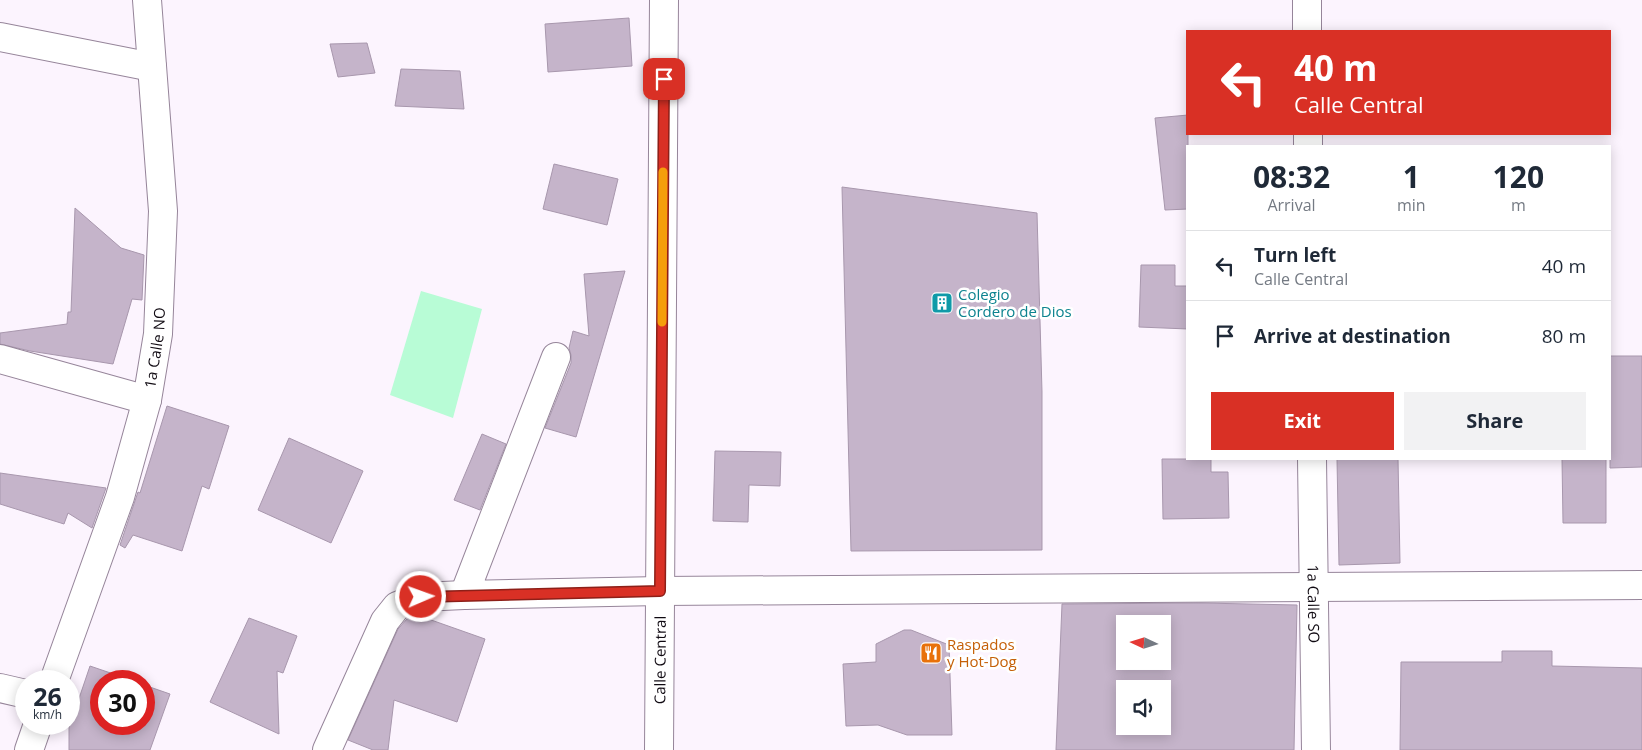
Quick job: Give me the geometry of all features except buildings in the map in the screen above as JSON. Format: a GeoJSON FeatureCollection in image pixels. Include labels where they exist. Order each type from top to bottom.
{"type":"FeatureCollection","features":[{"type":"Feature","properties":{"kind":"street","name":"1a Calle NO"},"geometry":{"type":"LineString","coordinates":[[58,670],[120,497],[147,400],[158,334],[163,211],[147,0]]}},
{"type":"Feature","properties":{"kind":"street","name":"Calle Central"},"geometry":{"type":"LineString","coordinates":[[659,750],[664,0]]}},
{"type":"Feature","properties":{"kind":"street"},"geometry":{"type":"LineString","coordinates":[[1307,0],[1307,30]]}},
{"type":"Feature","properties":{"kind":"street"},"geometry":{"type":"LineString","coordinates":[[0,37],[152,67]]}},
{"type":"Feature","properties":{"kind":"street"},"geometry":{"type":"LineString","coordinates":[[464,595],[556,357]]}},
{"type":"Feature","properties":{"kind":"street"},"geometry":{"type":"LineString","coordinates":[[0,359],[147,400]]}},
{"type":"Feature","properties":{"kind":"street","name":"1a Calle SO"},"geometry":{"type":"LineString","coordinates":[[1312,460],[1316,750]]}},
{"type":"Feature","properties":{"kind":"street"},"geometry":{"type":"LineString","coordinates":[[327,750],[385,621],[397,606],[421,597],[660,591],[1642,585]]}},
{"type":"Feature","properties":{"kind":"street"},"geometry":{"type":"LineString","coordinates":[[0,688],[15,691]]}},
{"type":"Feature","properties":{"kind":"street"},"geometry":{"type":"LineString","coordinates":[[29,750],[34,735]]}},
{"type":"Feature","properties":{"kind":"green space"},"geometry":{"type":"Polygon","coordinates":[[[421,291],[482,309],[453,418],[390,395],[421,291]]]}},
{"type":"Feature","properties":{"kind":"slow traffic"},"geometry":{"type":"LineString","coordinates":[[662,322],[663,172]]}},
{"type":"Feature","properties":{"kind":"place","name":"Colegio Cordero de Dios"},"geometry":{"type":"Point","coordinates":[942,303]}},
{"type":"Feature","properties":{"kind":"place","name":"Raspados y Hot-Dog"},"geometry":{"type":"Point","coordinates":[931,653]}},
{"type":"Feature","properties":{"kind":"route"},"geometry":{"type":"LineString","coordinates":[[421,597],[660,591],[664,79]]}}]}
